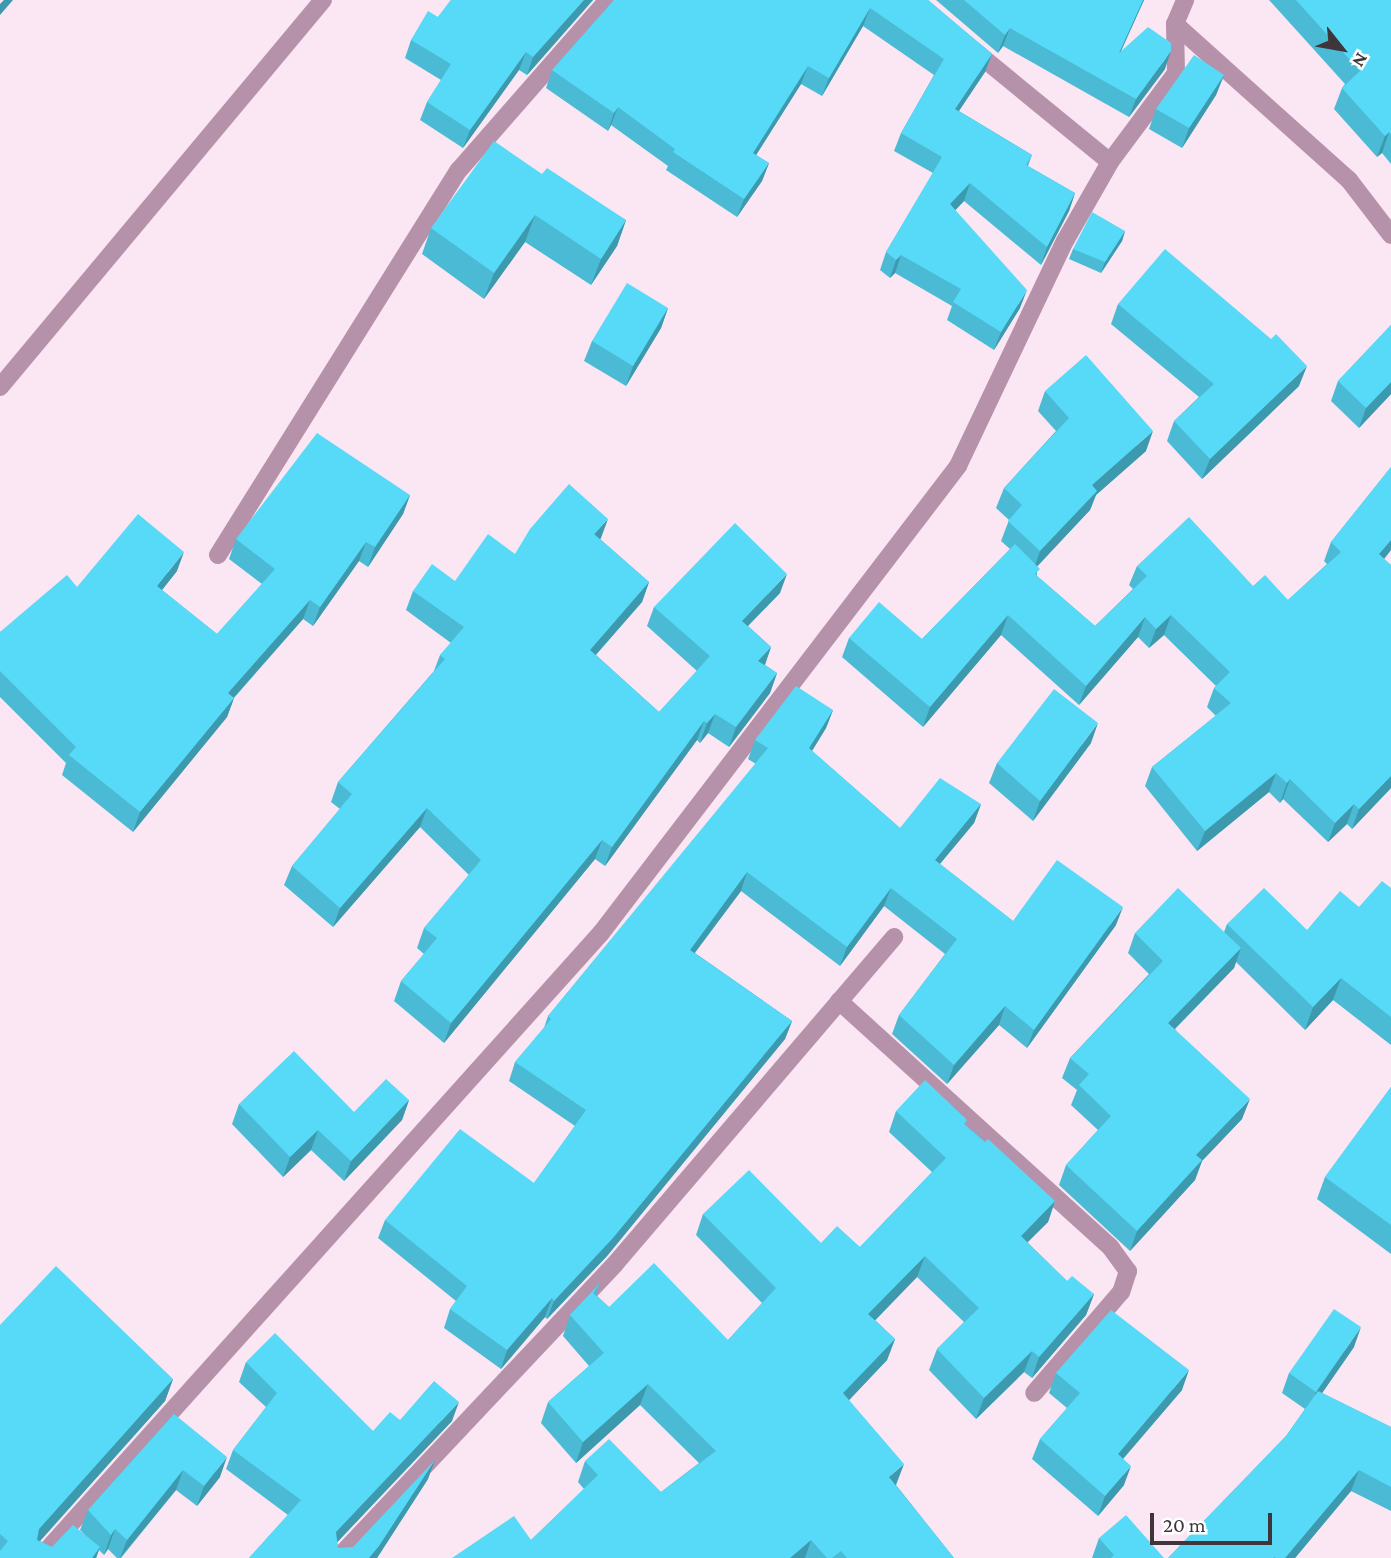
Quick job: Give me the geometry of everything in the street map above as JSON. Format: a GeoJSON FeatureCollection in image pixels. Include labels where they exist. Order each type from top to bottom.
{"type":"FeatureCollection","features":[{"type":"Feature","properties":{"kind":"street"},"geometry":{"type":"LineString","coordinates":[[0,387],[323,0]]}},
{"type":"Feature","properties":{"kind":"street"},"geometry":{"type":"LineString","coordinates":[[218,555],[459,170],[608,0]]}},
{"type":"Feature","properties":{"kind":"street"},"geometry":{"type":"LineString","coordinates":[[40,1558],[71,1537],[601,933],[949,477],[1065,241],[1110,162],[1176,72],[1175,24],[1185,0]]}},
{"type":"Feature","properties":{"kind":"street"},"geometry":{"type":"LineString","coordinates":[[1175,24],[1349,180],[1391,235]]}},
{"type":"Feature","properties":{"kind":"street"},"geometry":{"type":"LineString","coordinates":[[953,33],[1110,162]]}},
{"type":"Feature","properties":{"kind":"street"},"geometry":{"type":"LineString","coordinates":[[338,1558],[615,1264],[894,937]]}},
{"type":"Feature","properties":{"kind":"street"},"geometry":{"type":"LineString","coordinates":[[839,1001],[1111,1248],[1128,1271],[1121,1292],[1034,1393]]}},
{"type":"Feature","properties":{"kind":"building"},"geometry":{"type":"Polygon","coordinates":[[[451,0],[584,0],[533,57],[526,52],[470,130],[427,102],[451,64],[411,40],[428,11],[438,17],[451,0]]]}},
{"type":"Feature","properties":{"kind":"building"},"geometry":{"type":"Polygon","coordinates":[[[614,0],[928,0],[992,54],[955,109],[1032,155],[1026,165],[1075,193],[1047,247],[970,183],[950,204],[1027,290],[1001,332],[953,302],[961,289],[901,255],[896,260],[886,252],[942,157],[901,133],[944,59],[870,8],[829,78],[808,66],[753,153],[769,163],[744,199],[673,152],[675,149],[618,107],[614,113],[552,70],[614,0]]]}},
{"type":"Feature","properties":{"kind":"building"},"geometry":{"type":"Polygon","coordinates":[[[964,0],[1143,0],[1119,53],[1148,27],[1171,43],[1171,51],[1136,99],[1010,28],[1005,35],[964,0]]]}},
{"type":"Feature","properties":{"kind":"building"},"geometry":{"type":"Polygon","coordinates":[[[1296,0],[1391,0],[1391,134],[1389,132],[1385,136],[1342,88],[1360,71],[1296,0]]]}},
{"type":"Feature","properties":{"kind":"building"},"geometry":{"type":"Polygon","coordinates":[[[1194,55],[1224,75],[1189,128],[1156,109],[1194,55]]]}},
{"type":"Feature","properties":{"kind":"building"},"geometry":{"type":"Polygon","coordinates":[[[494,141],[542,174],[547,168],[626,220],[601,259],[535,215],[494,273],[431,228],[494,141]]]}},
{"type":"Feature","properties":{"kind":"building"},"geometry":{"type":"Polygon","coordinates":[[[1092,212],[1125,231],[1105,262],[1073,249],[1092,212]]]}},
{"type":"Feature","properties":{"kind":"building"},"geometry":{"type":"Polygon","coordinates":[[[1165,249],[1271,339],[1276,334],[1307,366],[1210,459],[1174,421],[1214,384],[1118,304],[1165,249]]]}},
{"type":"Feature","properties":{"kind":"building"},"geometry":{"type":"Polygon","coordinates":[[[627,283],[668,308],[633,366],[592,341],[627,283]]]}},
{"type":"Feature","properties":{"kind":"building"},"geometry":{"type":"Polygon","coordinates":[[[1391,325],[1391,382],[1366,408],[1338,381],[1391,325]]]}},
{"type":"Feature","properties":{"kind":"building"},"geometry":{"type":"Polygon","coordinates":[[[1086,355],[1153,431],[1092,485],[1097,491],[1040,551],[1008,521],[1022,505],[1004,488],[1069,418],[1045,391],[1086,355]]]}},
{"type":"Feature","properties":{"kind":"building"},"geometry":{"type":"Polygon","coordinates":[[[317,433],[410,495],[375,547],[366,542],[320,607],[310,600],[228,693],[234,698],[140,812],[69,755],[76,747],[0,671],[0,632],[67,575],[77,587],[138,514],[184,552],[157,586],[217,634],[275,569],[236,539],[317,433]]]}},
{"type":"Feature","properties":{"kind":"building"},"geometry":{"type":"Polygon","coordinates":[[[1391,467],[1391,540],[1379,554],[1391,565],[1391,776],[1359,809],[1354,804],[1335,823],[1290,779],[1287,783],[1276,773],[1205,831],[1152,767],[1231,703],[1214,688],[1230,672],[1171,615],[1156,629],[1145,617],[1086,686],[1008,615],[930,707],[849,638],[879,602],[922,639],[1015,544],[1040,569],[1035,574],[1095,626],[1147,576],[1137,566],[1189,517],[1253,586],[1265,575],[1288,600],[1341,552],[1331,542],[1391,467]]]}},
{"type":"Feature","properties":{"kind":"building"},"geometry":{"type":"Polygon","coordinates":[[[569,484],[608,519],[594,534],[649,582],[590,650],[659,712],[710,656],[654,607],[735,523],[787,574],[742,621],[771,647],[758,661],[777,673],[736,727],[715,714],[707,723],[704,721],[612,847],[602,840],[451,1023],[401,981],[437,938],[424,928],[481,860],[427,808],[340,908],[292,866],[352,794],[338,782],[445,659],[440,655],[464,627],[413,591],[432,564],[455,581],[488,534],[515,554],[530,529],[569,484]]]}},
{"type":"Feature","properties":{"kind":"building"},"geometry":{"type":"Polygon","coordinates":[[[796,686],[833,710],[809,748],[900,828],[940,778],[981,804],[935,860],[1013,921],[1057,860],[1123,907],[1034,1030],[1005,1006],[954,1065],[899,1015],[957,939],[891,888],[847,947],[747,872],[690,950],[792,1021],[613,1238],[554,1301],[552,1298],[507,1350],[450,1309],[467,1286],[385,1220],[460,1129],[534,1183],[586,1110],[515,1062],[551,1019],[548,1016],[768,748],[755,740],[796,686]]]}},
{"type":"Feature","properties":{"kind":"building"},"geometry":{"type":"Polygon","coordinates":[[[1054,689],[1098,723],[1040,801],[997,763],[1054,689]]]}},
{"type":"Feature","properties":{"kind":"building"},"geometry":{"type":"Polygon","coordinates":[[[1382,881],[1391,888],[1391,1017],[1341,978],[1313,1007],[1227,924],[1264,888],[1307,930],[1340,891],[1359,907],[1382,881]]]}},
{"type":"Feature","properties":{"kind":"building"},"geometry":{"type":"Polygon","coordinates":[[[1178,888],[1241,948],[1168,1023],[1250,1099],[1196,1155],[1202,1160],[1137,1231],[1066,1165],[1111,1116],[1079,1085],[1089,1074],[1070,1058],[1163,961],[1135,933],[1178,888]]]}},
{"type":"Feature","properties":{"kind":"building"},"geometry":{"type":"Polygon","coordinates":[[[294,1051],[354,1112],[386,1079],[409,1100],[351,1161],[318,1130],[290,1157],[239,1104],[294,1051]]]}},
{"type":"Feature","properties":{"kind":"building"},"geometry":{"type":"Polygon","coordinates":[[[925,1080],[967,1120],[964,1124],[985,1142],[988,1139],[1055,1201],[1021,1236],[1067,1281],[1072,1276],[1094,1294],[1039,1357],[1032,1351],[984,1398],[937,1349],[979,1308],[925,1256],[868,1314],[895,1339],[843,1393],[904,1464],[889,1477],[954,1558],[847,1558],[841,1551],[832,1558],[827,1558],[811,1540],[790,1558],[452,1558],[514,1516],[531,1540],[598,1475],[585,1461],[609,1439],[661,1492],[716,1451],[648,1384],[583,1442],[548,1402],[604,1353],[570,1315],[600,1283],[593,1293],[609,1307],[654,1263],[728,1340],[776,1288],[703,1214],[749,1170],[821,1243],[837,1226],[860,1247],[946,1158],[896,1111],[925,1080]]]}},
{"type":"Feature","properties":{"kind":"building"},"geometry":{"type":"Polygon","coordinates":[[[1391,1087],[1391,1225],[1325,1177],[1391,1087]]]}},
{"type":"Feature","properties":{"kind":"building"},"geometry":{"type":"Polygon","coordinates":[[[56,1266],[173,1379],[39,1529],[37,1540],[52,1547],[73,1525],[100,1547],[92,1558],[0,1558],[0,1551],[8,1541],[0,1534],[0,1325],[56,1266]]]}},
{"type":"Feature","properties":{"kind":"building"},"geometry":{"type":"Polygon","coordinates":[[[1334,1309],[1361,1327],[1316,1392],[1289,1373],[1334,1309]]]}},
{"type":"Feature","properties":{"kind":"building"},"geometry":{"type":"Polygon","coordinates":[[[1111,1310],[1189,1370],[1118,1454],[1131,1466],[1105,1496],[1040,1439],[1080,1393],[1056,1373],[1111,1310]]]}},
{"type":"Feature","properties":{"kind":"building"},"geometry":{"type":"Polygon","coordinates":[[[275,1333],[373,1431],[390,1412],[400,1420],[434,1381],[459,1402],[336,1532],[338,1548],[353,1547],[435,1460],[369,1558],[249,1558],[301,1500],[233,1450],[277,1393],[246,1362],[275,1333]]]}},
{"type":"Feature","properties":{"kind":"building"},"geometry":{"type":"Polygon","coordinates":[[[1318,1391],[1391,1427],[1391,1487],[1359,1470],[1285,1558],[1168,1558],[1286,1436],[1318,1391]]]}},
{"type":"Feature","properties":{"kind":"building"},"geometry":{"type":"Polygon","coordinates":[[[174,1414],[227,1457],[204,1486],[183,1470],[127,1540],[115,1529],[111,1535],[88,1510],[174,1414]]]}},
{"type":"Feature","properties":{"kind":"building"},"geometry":{"type":"Polygon","coordinates":[[[1126,1515],[1164,1558],[1111,1558],[1114,1555],[1099,1538],[1126,1515]]]}}]}
